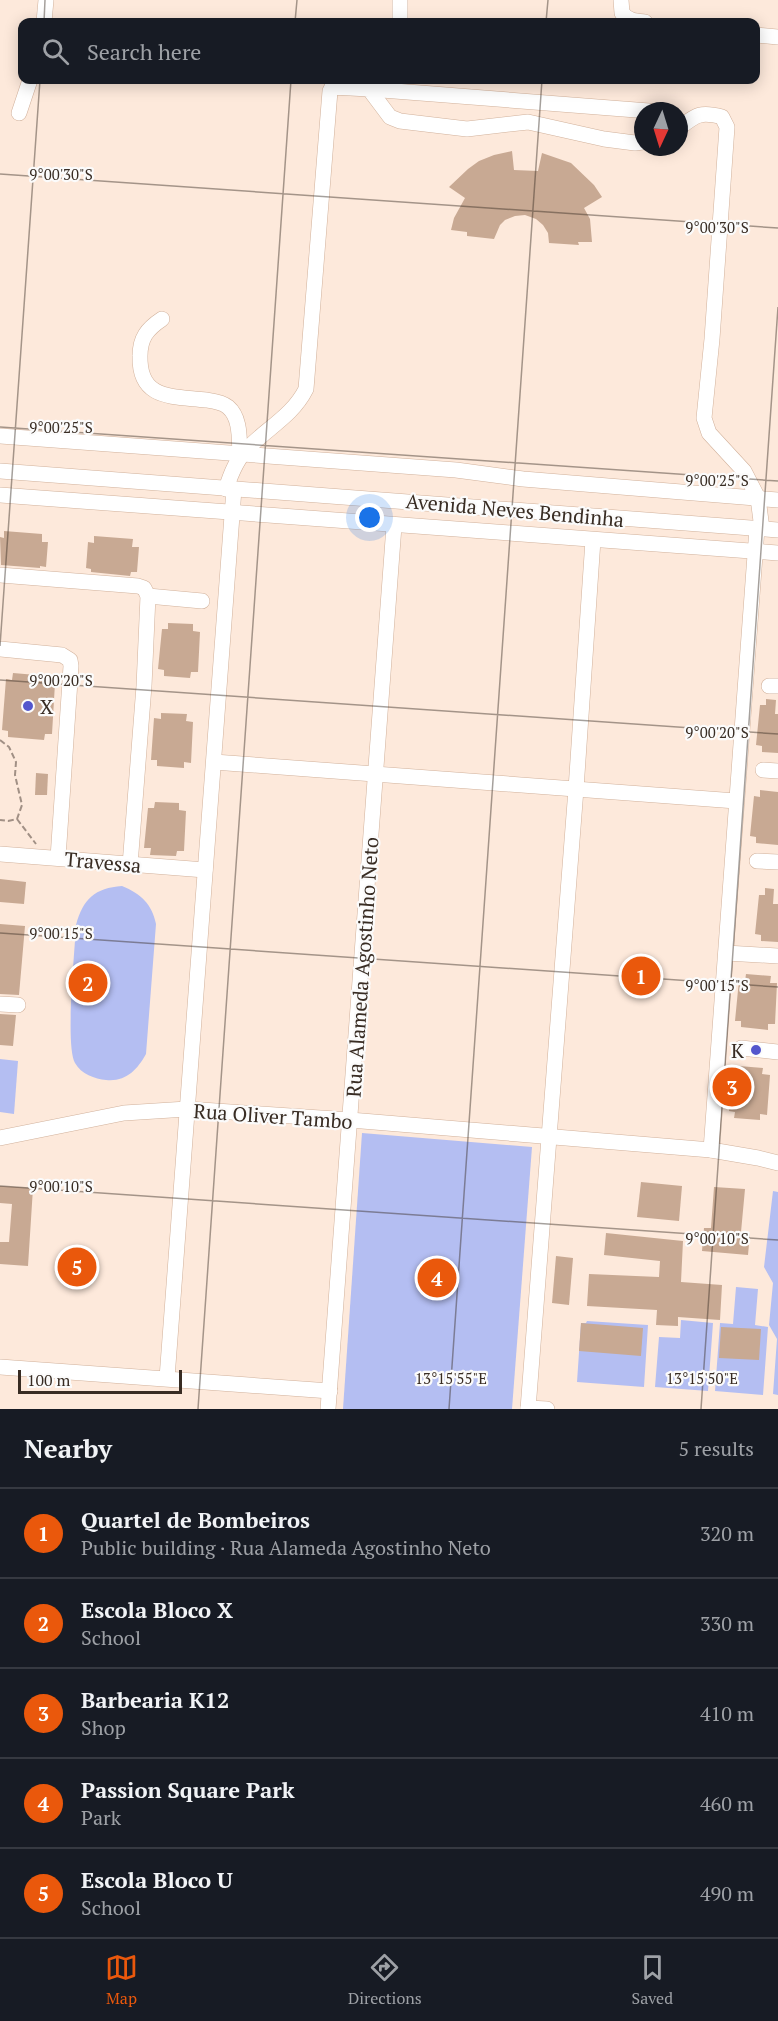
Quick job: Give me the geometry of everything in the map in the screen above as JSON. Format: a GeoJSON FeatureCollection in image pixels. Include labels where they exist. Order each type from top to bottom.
{"type":"FeatureCollection","features":[{"type":"Feature","properties":{"kind":"street"},"geometry":{"type":"LineString","coordinates":[[44,18],[46,0]]}},
{"type":"Feature","properties":{"kind":"street"},"geometry":{"type":"LineString","coordinates":[[400,0],[400,18]]}},
{"type":"Feature","properties":{"kind":"street"},"geometry":{"type":"LineString","coordinates":[[621,0],[622,13],[627,18]]}},
{"type":"Feature","properties":{"kind":"street"},"geometry":{"type":"LineString","coordinates":[[760,35],[778,37]]}},
{"type":"Feature","properties":{"kind":"street"},"geometry":{"type":"LineString","coordinates":[[20,113],[29,84]]}},
{"type":"Feature","properties":{"kind":"street"},"geometry":{"type":"LineString","coordinates":[[167,1378],[232,513],[230,489],[233,468],[241,455],[298,404],[306,389],[330,91],[332,87],[337,86],[634,110]]}},
{"type":"Feature","properties":{"kind":"street"},"geometry":{"type":"LineString","coordinates":[[369,89],[390,117],[400,121],[467,129],[528,122],[604,140],[634,143]]}},
{"type":"Feature","properties":{"kind":"street"},"geometry":{"type":"LineString","coordinates":[[688,114],[710,114],[722,117],[727,127],[704,418],[709,433],[744,471],[758,498],[760,529],[755,552],[711,1150]]}},
{"type":"Feature","properties":{"kind":"street"},"geometry":{"type":"LineString","coordinates":[[688,121],[696,115]]}},
{"type":"Feature","properties":{"kind":"street"},"geometry":{"type":"LineString","coordinates":[[162,319],[148,328],[140,346],[143,380],[152,389],[163,394],[217,402],[229,407],[239,428],[241,455]]}},
{"type":"Feature","properties":{"kind":"street"},"geometry":{"type":"LineString","coordinates":[[0,436],[456,470],[523,479],[778,500]]}},
{"type":"Feature","properties":{"kind":"street","name":"Avenida Neves Bendinha"},"geometry":{"type":"LineString","coordinates":[[0,471],[778,530]]}},
{"type":"Feature","properties":{"kind":"street","name":"Avenida Neves Bendinha"},"geometry":{"type":"LineString","coordinates":[[0,495],[778,553]]}},
{"type":"Feature","properties":{"kind":"street","name":"Rua Alameda Agostinho Neto"},"geometry":{"type":"LineString","coordinates":[[328,1409],[394,526]]}},
{"type":"Feature","properties":{"kind":"street"},"geometry":{"type":"LineString","coordinates":[[547,1409],[528,1408],[593,540]]}},
{"type":"Feature","properties":{"kind":"street"},"geometry":{"type":"LineString","coordinates":[[0,574],[138,586],[144,588],[148,596],[144,686],[130,865]]}},
{"type":"Feature","properties":{"kind":"street"},"geometry":{"type":"LineString","coordinates":[[148,596],[202,601]]}},
{"type":"Feature","properties":{"kind":"street"},"geometry":{"type":"LineString","coordinates":[[0,650],[62,655],[70,660],[69,714],[58,858]]}},
{"type":"Feature","properties":{"kind":"street"},"geometry":{"type":"LineString","coordinates":[[214,762],[736,801]]}},
{"type":"Feature","properties":{"kind":"street","name":"Travessa"},"geometry":{"type":"LineString","coordinates":[[0,854],[205,870]]}},
{"type":"Feature","properties":{"kind":"street"},"geometry":{"type":"LineString","coordinates":[[757,861],[778,862]]}},
{"type":"Feature","properties":{"kind":"street"},"geometry":{"type":"LineString","coordinates":[[726,953],[778,956]]}},
{"type":"Feature","properties":{"kind":"street"},"geometry":{"type":"LineString","coordinates":[[0,1004],[18,1005]]}},
{"type":"Feature","properties":{"kind":"street"},"geometry":{"type":"LineString","coordinates":[[741,1048],[778,1052]]}},
{"type":"Feature","properties":{"kind":"street","name":"Rua Oliver Tambo"},"geometry":{"type":"LineString","coordinates":[[0,1138],[124,1113],[187,1110],[350,1120],[711,1150],[778,1163]]}},
{"type":"Feature","properties":{"kind":"street"},"geometry":{"type":"LineString","coordinates":[[0,1367],[330,1391]]}},
{"type":"Feature","properties":{"kind":"path"},"geometry":{"type":"LineString","coordinates":[[0,740],[9,747],[16,762],[15,775],[21,806],[17,819]]}},
{"type":"Feature","properties":{"kind":"path"},"geometry":{"type":"LineString","coordinates":[[0,820],[17,819]]}},
{"type":"Feature","properties":{"kind":"path"},"geometry":{"type":"LineString","coordinates":[[17,819],[38,846]]}},
{"type":"Feature","properties":{"kind":"shaded area"},"geometry":{"type":"Polygon","coordinates":[[[122,886],[145,900],[156,924],[146,1054],[130,1074],[119,1079],[106,1080],[93,1077],[81,1070],[75,1063],[72,1053],[71,1018],[76,925],[82,908],[91,896],[104,889],[122,886]]]}},
{"type":"Feature","properties":{"kind":"shaded area"},"geometry":{"type":"Polygon","coordinates":[[[0,1059],[18,1061],[14,1114],[0,1112],[0,1059]]]}},
{"type":"Feature","properties":{"kind":"shaded area"},"geometry":{"type":"Polygon","coordinates":[[[362,1133],[532,1147],[512,1409],[343,1409],[362,1133]]]}},
{"type":"Feature","properties":{"kind":"shaded area"},"geometry":{"type":"Polygon","coordinates":[[[773,1191],[778,1192],[778,1395],[773,1394],[777,1339],[769,1325],[773,1283],[764,1267],[773,1191]]]}},
{"type":"Feature","properties":{"kind":"shaded area"},"geometry":{"type":"Polygon","coordinates":[[[736,1287],[758,1289],[755,1325],[768,1327],[763,1395],[715,1391],[720,1323],[733,1324],[736,1287]]]}},
{"type":"Feature","properties":{"kind":"shaded area"},"geometry":{"type":"Polygon","coordinates":[[[681,1320],[713,1323],[708,1391],[655,1387],[659,1337],[680,1338],[681,1320]]]}},
{"type":"Feature","properties":{"kind":"shaded area"},"geometry":{"type":"Polygon","coordinates":[[[587,1321],[648,1325],[644,1387],[577,1382],[581,1323],[587,1321]]]}},
{"type":"Feature","properties":{"kind":"building"},"geometry":{"type":"Polygon","coordinates":[[[512,151],[514,170],[538,171],[542,153],[571,163],[594,185],[602,197],[584,208],[590,219],[592,242],[578,242],[579,245],[549,243],[548,233],[543,225],[536,219],[525,215],[505,220],[500,225],[494,239],[467,236],[467,232],[451,230],[454,218],[465,198],[449,187],[479,161],[512,151]]]}},
{"type":"Feature","properties":{"kind":"building"},"geometry":{"type":"Polygon","coordinates":[[[4,531],[42,534],[42,542],[48,542],[46,567],[1,565],[0,537],[4,538],[4,531]]]}},
{"type":"Feature","properties":{"kind":"building"},"geometry":{"type":"Polygon","coordinates":[[[94,536],[133,539],[132,547],[139,547],[137,572],[131,572],[130,576],[91,572],[91,569],[86,568],[88,542],[94,543],[94,536]]]}},
{"type":"Feature","properties":{"kind":"building"},"geometry":{"type":"Polygon","coordinates":[[[168,623],[193,624],[193,631],[200,632],[198,672],[191,672],[190,678],[164,676],[164,670],[158,669],[162,629],[168,629],[168,623]]]}},
{"type":"Feature","properties":{"kind":"building","name":"X"},"geometry":{"type":"Polygon","coordinates":[[[13,673],[48,676],[48,683],[55,683],[52,734],[45,734],[44,740],[8,737],[8,731],[2,730],[6,679],[12,680],[13,673]]]}},
{"type":"Feature","properties":{"kind":"building"},"geometry":{"type":"Polygon","coordinates":[[[766,699],[776,700],[778,753],[762,752],[762,746],[756,745],[760,705],[766,705],[766,699]]]}},
{"type":"Feature","properties":{"kind":"building"},"geometry":{"type":"Polygon","coordinates":[[[161,713],[187,714],[186,721],[193,722],[191,763],[184,762],[184,768],[157,766],[157,760],[151,760],[154,718],[161,719],[161,713]]]}},
{"type":"Feature","properties":{"kind":"building"},"geometry":{"type":"Polygon","coordinates":[[[36,773],[48,774],[47,795],[35,795],[36,773]]]}},
{"type":"Feature","properties":{"kind":"building"},"geometry":{"type":"Polygon","coordinates":[[[760,790],[778,792],[778,845],[756,843],[756,837],[750,836],[754,796],[760,797],[760,790]]]}},
{"type":"Feature","properties":{"kind":"building"},"geometry":{"type":"Polygon","coordinates":[[[155,802],[179,803],[179,810],[186,811],[184,851],[177,851],[176,856],[150,855],[151,848],[144,848],[148,808],[154,808],[155,802]]]}},
{"type":"Feature","properties":{"kind":"building"},"geometry":{"type":"Polygon","coordinates":[[[0,879],[26,882],[24,904],[0,902],[0,879]]]}},
{"type":"Feature","properties":{"kind":"building"},"geometry":{"type":"Polygon","coordinates":[[[765,888],[774,889],[773,904],[778,904],[778,942],[761,941],[761,935],[755,934],[759,895],[765,895],[765,888]]]}},
{"type":"Feature","properties":{"kind":"building"},"geometry":{"type":"Polygon","coordinates":[[[0,924],[25,926],[19,995],[0,994],[0,924]]]}},
{"type":"Feature","properties":{"kind":"building"},"geometry":{"type":"Polygon","coordinates":[[[746,974],[771,976],[770,983],[777,983],[775,1024],[768,1024],[768,1030],[741,1027],[741,1021],[735,1021],[739,980],[745,981],[746,974]]]}},
{"type":"Feature","properties":{"kind":"building"},"geometry":{"type":"Polygon","coordinates":[[[0,1014],[16,1015],[13,1046],[0,1045],[0,1014]]]}},
{"type":"Feature","properties":{"kind":"building"},"geometry":{"type":"Polygon","coordinates":[[[739,1066],[763,1068],[762,1074],[770,1075],[767,1115],[760,1114],[760,1120],[734,1118],[735,1112],[729,1111],[732,1072],[739,1072],[739,1066]]]}},
{"type":"Feature","properties":{"kind":"building"},"geometry":{"type":"Polygon","coordinates":[[[641,1182],[682,1186],[679,1221],[637,1217],[641,1182]]]}},
{"type":"Feature","properties":{"kind":"building"},"geometry":{"type":"Polygon","coordinates":[[[0,1186],[33,1188],[28,1266],[0,1264],[0,1242],[9,1242],[12,1204],[0,1203],[0,1186]]]}},
{"type":"Feature","properties":{"kind":"building"},"geometry":{"type":"Polygon","coordinates":[[[714,1187],[745,1189],[741,1232],[750,1233],[748,1255],[702,1251],[704,1228],[711,1228],[714,1187]]]}},
{"type":"Feature","properties":{"kind":"building"},"geometry":{"type":"Polygon","coordinates":[[[606,1233],[683,1241],[681,1282],[722,1285],[720,1320],[678,1317],[678,1326],[656,1325],[657,1310],[587,1306],[589,1274],[659,1277],[660,1261],[604,1255],[606,1233]]]}},
{"type":"Feature","properties":{"kind":"building"},"geometry":{"type":"Polygon","coordinates":[[[556,1256],[573,1258],[569,1305],[552,1303],[556,1256]]]}},
{"type":"Feature","properties":{"kind":"building"},"geometry":{"type":"Polygon","coordinates":[[[581,1323],[643,1328],[641,1356],[579,1351],[581,1323]]]}},
{"type":"Feature","properties":{"kind":"building"},"geometry":{"type":"Polygon","coordinates":[[[721,1327],[761,1329],[759,1360],[719,1358],[721,1327]]]}},
{"type":"Feature","properties":{"kind":"place","name":"X"},"geometry":{"type":"Point","coordinates":[28,706]}},
{"type":"Feature","properties":{"kind":"place","name":"Quartel de Bombeiros"},"geometry":{"type":"Point","coordinates":[641,976]}},
{"type":"Feature","properties":{"kind":"place","name":"Escola Bloco X"},"geometry":{"type":"Point","coordinates":[88,983]}},
{"type":"Feature","properties":{"kind":"place","name":"K"},"geometry":{"type":"Point","coordinates":[756,1050]}},
{"type":"Feature","properties":{"kind":"place","name":"Barbearia K12"},"geometry":{"type":"Point","coordinates":[732,1087]}},
{"type":"Feature","properties":{"kind":"place","name":"Escola Bloco U"},"geometry":{"type":"Point","coordinates":[77,1267]}},
{"type":"Feature","properties":{"kind":"place","name":"Passion Square Park"},"geometry":{"type":"Point","coordinates":[437,1278]}}]}
